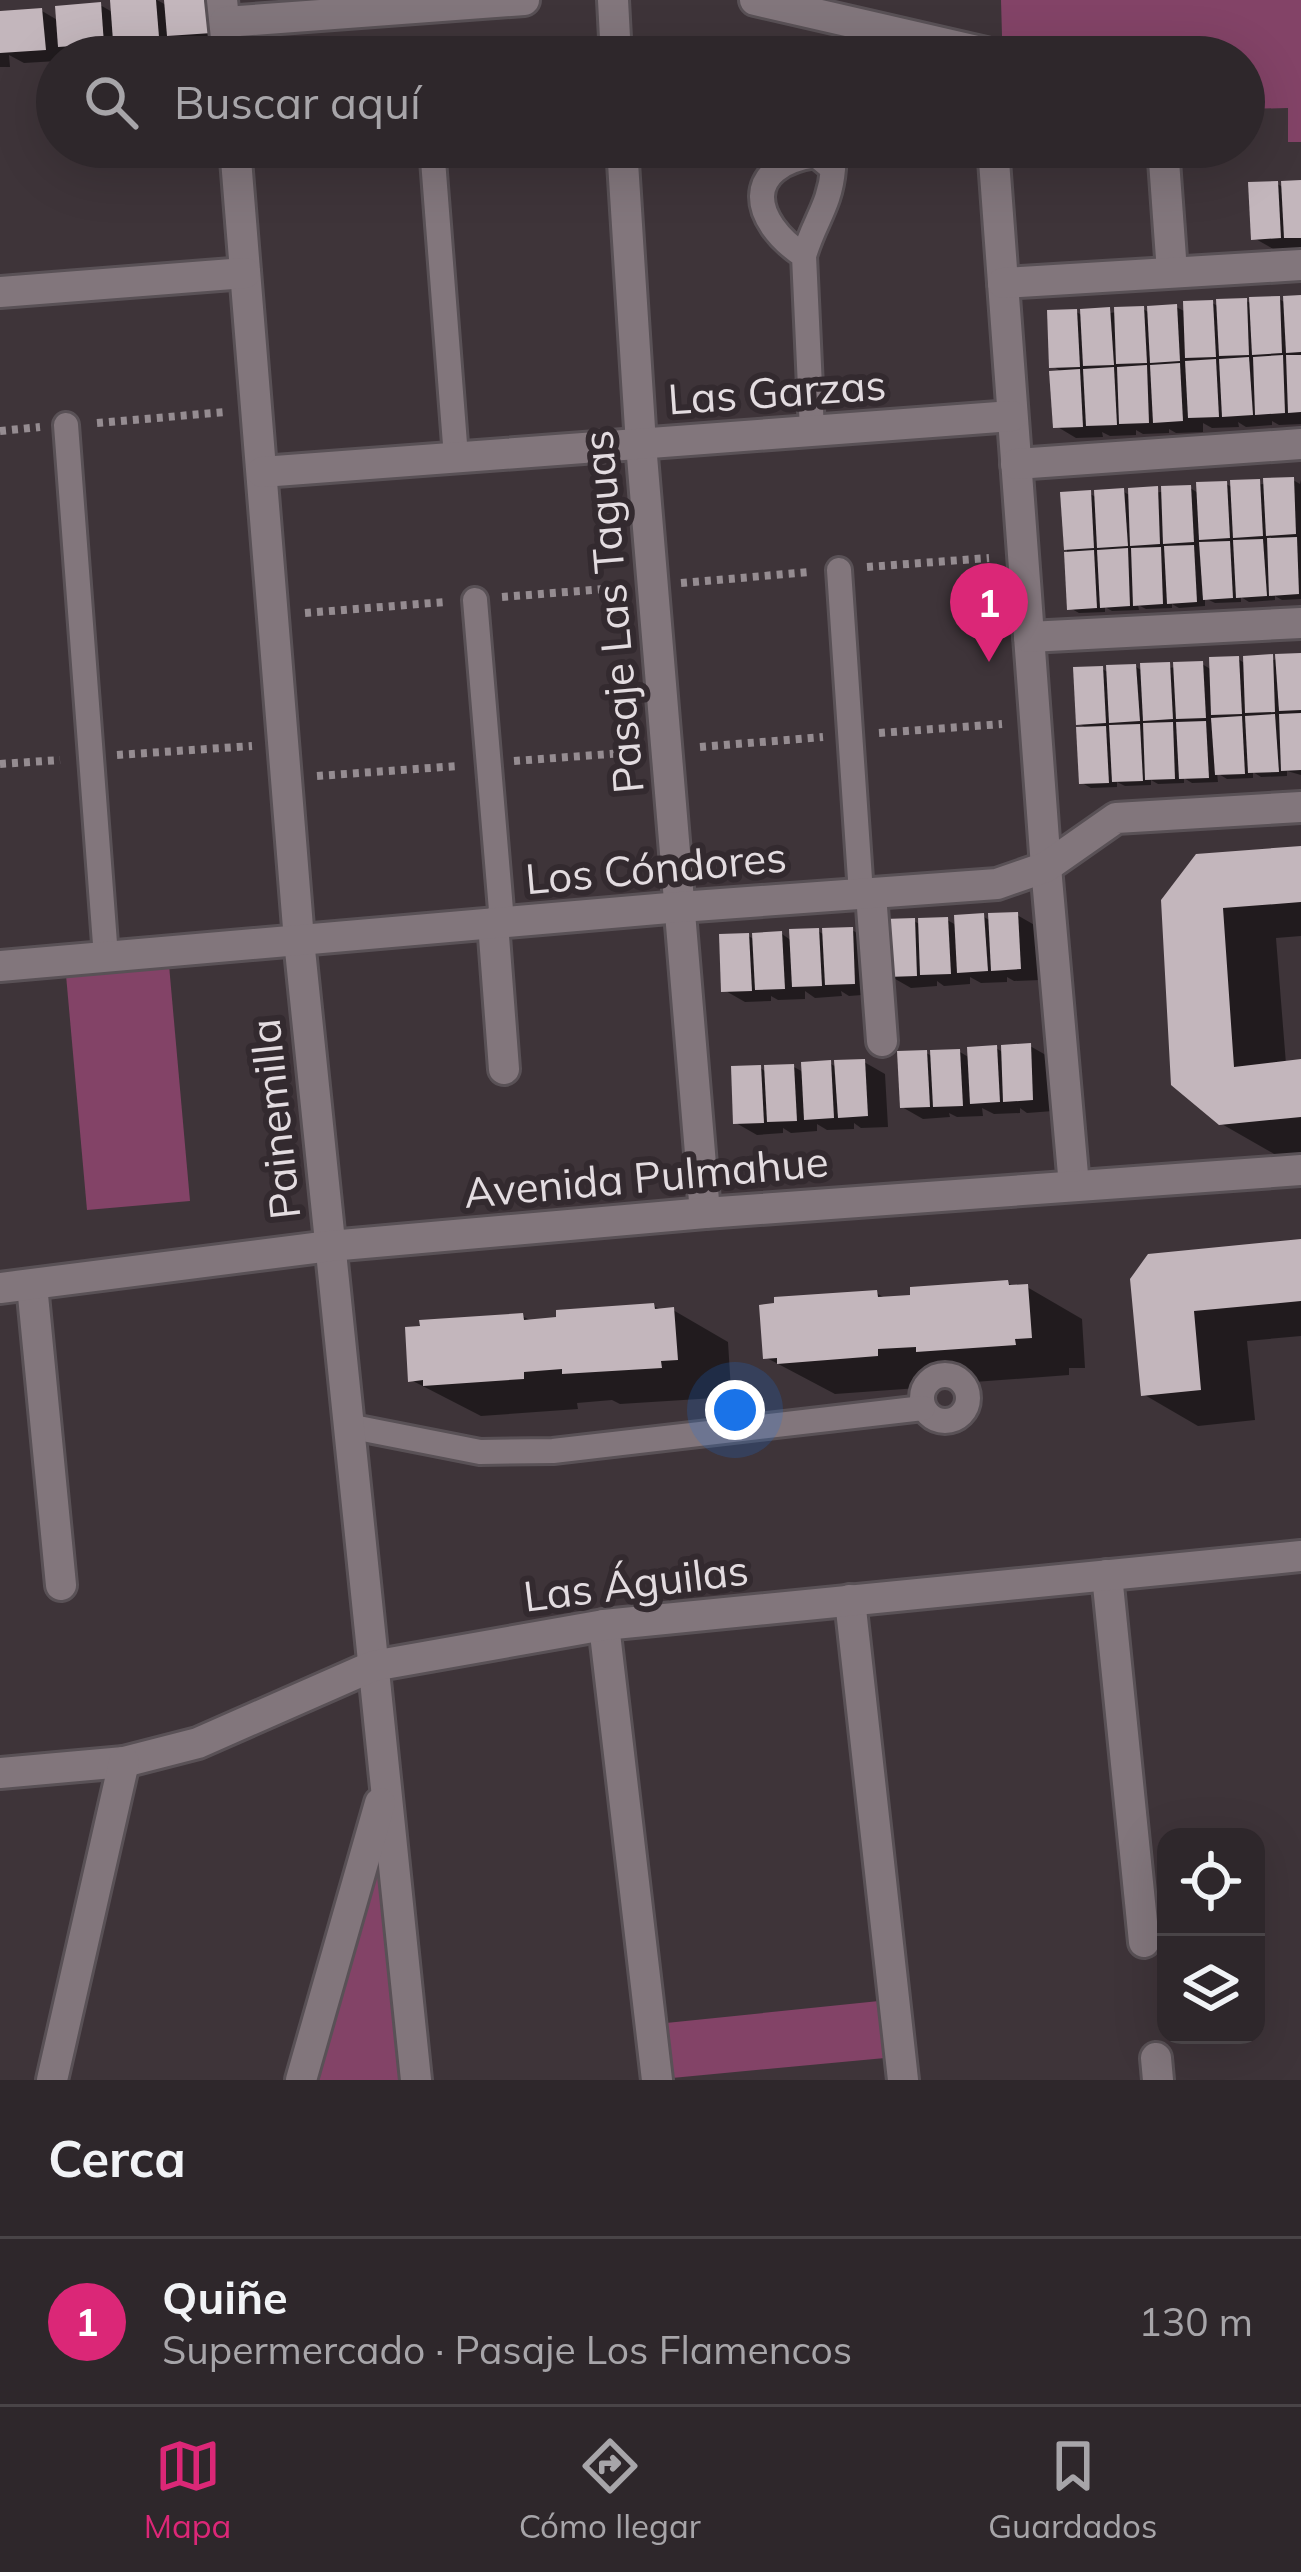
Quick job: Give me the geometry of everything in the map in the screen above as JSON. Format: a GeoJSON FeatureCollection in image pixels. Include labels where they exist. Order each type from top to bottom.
{"type":"FeatureCollection","features":[{"type":"Feature","properties":{"kind":"street"},"geometry":{"type":"LineString","coordinates":[[224,11],[524,0]]}},
{"type":"Feature","properties":{"kind":"street"},"geometry":{"type":"LineString","coordinates":[[613,0],[615,36]]}},
{"type":"Feature","properties":{"kind":"street"},"geometry":{"type":"LineString","coordinates":[[755,0],[906,36]]}},
{"type":"Feature","properties":{"kind":"street","name":"Painemilla"},"geometry":{"type":"LineString","coordinates":[[237,168],[298,940],[416,2080]]}},
{"type":"Feature","properties":{"kind":"street","name":"Pasaje Las Taguas"},"geometry":{"type":"LineString","coordinates":[[623,168],[641,444],[705,1213]]}},
{"type":"Feature","properties":{"kind":"street"},"geometry":{"type":"LineString","coordinates":[[995,168],[1046,867],[1075,1186]]}},
{"type":"Feature","properties":{"kind":"street"},"geometry":{"type":"LineString","coordinates":[[1165,168],[1172,272]]}},
{"type":"Feature","properties":{"kind":"street"},"geometry":{"type":"LineString","coordinates":[[1003,283],[1301,265]]}},
{"type":"Feature","properties":{"kind":"street"},"geometry":{"type":"LineString","coordinates":[[0,292],[245,273]]}},
{"type":"Feature","properties":{"kind":"street","name":"Las Garzas"},"geometry":{"type":"LineString","coordinates":[[262,472],[1012,416]]}},
{"type":"Feature","properties":{"kind":"street"},"geometry":{"type":"LineString","coordinates":[[1016,464],[1301,444]]}},
{"type":"Feature","properties":{"kind":"street"},"geometry":{"type":"LineString","coordinates":[[1029,638],[1301,623]]}},
{"type":"Feature","properties":{"kind":"street","name":"Los Cóndores"},"geometry":{"type":"LineString","coordinates":[[0,966],[997,884],[1046,867],[1116,818],[1301,807]]}},
{"type":"Feature","properties":{"kind":"street"},"geometry":{"type":"LineString","coordinates":[[866,894],[882,1041]]}},
{"type":"Feature","properties":{"kind":"street"},"geometry":{"type":"LineString","coordinates":[[498,922],[504,1069]]}},
{"type":"Feature","properties":{"kind":"street","name":"Avenida Pulmahue"},"geometry":{"type":"LineString","coordinates":[[0,1288],[330,1246],[705,1213],[1301,1170]]}},
{"type":"Feature","properties":{"kind":"street"},"geometry":{"type":"LineString","coordinates":[[32,1285],[61,1585]]}},
{"type":"Feature","properties":{"kind":"street","name":"Las Águilas"},"geometry":{"type":"LineString","coordinates":[[0,1773],[124,1762],[198,1743],[373,1666],[604,1624],[1301,1556]]}},
{"type":"Feature","properties":{"kind":"street"},"geometry":{"type":"LineString","coordinates":[[1107,1575],[1144,1942]]}},
{"type":"Feature","properties":{"kind":"street"},"geometry":{"type":"LineString","coordinates":[[850,1600],[903,2080]]}},
{"type":"Feature","properties":{"kind":"street"},"geometry":{"type":"LineString","coordinates":[[604,1624],[657,2080]]}},
{"type":"Feature","properties":{"kind":"street"},"geometry":{"type":"LineString","coordinates":[[52,2080],[124,1762]]}},
{"type":"Feature","properties":{"kind":"street"},"geometry":{"type":"LineString","coordinates":[[301,2080],[385,1784]]}},
{"type":"Feature","properties":{"kind":"lane"},"geometry":{"type":"LineString","coordinates":[[433,168],[456,457]]}},
{"type":"Feature","properties":{"kind":"lane"},"geometry":{"type":"LineString","coordinates":[[804,256],[812,431]]}},
{"type":"Feature","properties":{"kind":"lane"},"geometry":{"type":"LineString","coordinates":[[66,425],[106,957]]}},
{"type":"Feature","properties":{"kind":"lane"},"geometry":{"type":"LineString","coordinates":[[838,570],[866,894]]}},
{"type":"Feature","properties":{"kind":"lane"},"geometry":{"type":"LineString","coordinates":[[475,599],[498,922]]}},
{"type":"Feature","properties":{"kind":"lane"},"geometry":{"type":"LineString","coordinates":[[348,1426],[480,1452],[535,1451],[631,1444],[923,1408]]}},
{"type":"Feature","properties":{"kind":"path"},"geometry":{"type":"LineString","coordinates":[[0,431],[256,409]]}},
{"type":"Feature","properties":{"kind":"path"},"geometry":{"type":"LineString","coordinates":[[0,764],[283,744]]}},
{"type":"Feature","properties":{"kind":"shaded area"},"geometry":{"type":"Polygon","coordinates":[[[1001,0],[1301,0],[1301,142],[1288,142],[1288,108],[1265,109],[1265,36],[1002,36],[1001,0]]]}},
{"type":"Feature","properties":{"kind":"shaded area"},"geometry":{"type":"Polygon","coordinates":[[[169,965],[190,1201],[87,1210],[66,975],[169,965]]]}},
{"type":"Feature","properties":{"kind":"shaded area"},"geometry":{"type":"Polygon","coordinates":[[[380,1841],[404,2080],[313,2080],[380,1841]]]}},
{"type":"Feature","properties":{"kind":"shaded area"},"geometry":{"type":"Polygon","coordinates":[[[879,2001],[885,2058],[672,2078],[666,2023],[879,2001]]]}},
{"type":"Feature","properties":{"kind":"building"},"geometry":{"type":"Polygon","coordinates":[[[110,0],[156,0],[159,36],[113,36],[110,0]]]}},
{"type":"Feature","properties":{"kind":"building"},"geometry":{"type":"Polygon","coordinates":[[[164,0],[210,0],[212,33],[167,36],[164,0]]]}},
{"type":"Feature","properties":{"kind":"building"},"geometry":{"type":"Polygon","coordinates":[[[101,2],[103,36],[57,36],[55,6],[101,2]]]}},
{"type":"Feature","properties":{"kind":"building"},"geometry":{"type":"Polygon","coordinates":[[[42,8],[45,36],[36,36],[36,51],[0,53],[0,11],[42,8]]]}},
{"type":"Feature","properties":{"kind":"building"},"geometry":{"type":"Polygon","coordinates":[[[1301,180],[1301,238],[1284,238],[1281,181],[1301,180]]]}},
{"type":"Feature","properties":{"kind":"building"},"geometry":{"type":"Polygon","coordinates":[[[1278,181],[1281,238],[1251,240],[1248,182],[1278,181]]]}},
{"type":"Feature","properties":{"kind":"building"},"geometry":{"type":"Polygon","coordinates":[[[1301,295],[1301,352],[1286,353],[1283,296],[1301,295]]]}},
{"type":"Feature","properties":{"kind":"building"},"geometry":{"type":"Polygon","coordinates":[[[1280,296],[1282,353],[1252,355],[1249,297],[1280,296]]]}},
{"type":"Feature","properties":{"kind":"building"},"geometry":{"type":"Polygon","coordinates":[[[1247,298],[1249,355],[1219,356],[1216,299],[1247,298]]]}},
{"type":"Feature","properties":{"kind":"building"},"geometry":{"type":"Polygon","coordinates":[[[1213,300],[1216,357],[1185,358],[1183,301],[1213,300]]]}},
{"type":"Feature","properties":{"kind":"building"},"geometry":{"type":"Polygon","coordinates":[[[1177,304],[1180,361],[1150,363],[1147,306],[1177,304]]]}},
{"type":"Feature","properties":{"kind":"building"},"geometry":{"type":"Polygon","coordinates":[[[1144,306],[1147,363],[1116,364],[1114,307],[1144,306]]]}},
{"type":"Feature","properties":{"kind":"building"},"geometry":{"type":"Polygon","coordinates":[[[1110,307],[1114,365],[1083,366],[1080,309],[1110,307]]]}},
{"type":"Feature","properties":{"kind":"building"},"geometry":{"type":"Polygon","coordinates":[[[1077,309],[1080,367],[1049,368],[1047,310],[1077,309]]]}},
{"type":"Feature","properties":{"kind":"building"},"geometry":{"type":"Polygon","coordinates":[[[1283,355],[1285,413],[1255,415],[1253,357],[1283,355]]]}},
{"type":"Feature","properties":{"kind":"building"},"geometry":{"type":"Polygon","coordinates":[[[1286,355],[1301,355],[1301,412],[1288,413],[1286,355]]]}},
{"type":"Feature","properties":{"kind":"building"},"geometry":{"type":"Polygon","coordinates":[[[1249,357],[1253,415],[1222,417],[1219,359],[1249,357]]]}},
{"type":"Feature","properties":{"kind":"building"},"geometry":{"type":"Polygon","coordinates":[[[1216,359],[1219,417],[1188,418],[1185,361],[1216,359]]]}},
{"type":"Feature","properties":{"kind":"building"},"geometry":{"type":"Polygon","coordinates":[[[1180,363],[1183,421],[1153,423],[1150,365],[1180,363]]]}},
{"type":"Feature","properties":{"kind":"building"},"geometry":{"type":"Polygon","coordinates":[[[1147,365],[1149,423],[1119,424],[1117,367],[1147,365]]]}},
{"type":"Feature","properties":{"kind":"building"},"geometry":{"type":"Polygon","coordinates":[[[1114,367],[1117,425],[1086,426],[1083,369],[1114,367]]]}},
{"type":"Feature","properties":{"kind":"building"},"geometry":{"type":"Polygon","coordinates":[[[1080,369],[1083,427],[1053,428],[1049,371],[1080,369]]]}},
{"type":"Feature","properties":{"kind":"building"},"geometry":{"type":"Polygon","coordinates":[[[1294,477],[1296,534],[1266,536],[1263,478],[1294,477]]]}},
{"type":"Feature","properties":{"kind":"building"},"geometry":{"type":"Polygon","coordinates":[[[1260,479],[1263,536],[1233,538],[1230,480],[1260,479]]]}},
{"type":"Feature","properties":{"kind":"building"},"geometry":{"type":"Polygon","coordinates":[[[1227,481],[1230,538],[1199,540],[1196,482],[1227,481]]]}},
{"type":"Feature","properties":{"kind":"building"},"geometry":{"type":"Polygon","coordinates":[[[1191,485],[1194,542],[1163,544],[1161,486],[1191,485]]]}},
{"type":"Feature","properties":{"kind":"building"},"geometry":{"type":"Polygon","coordinates":[[[1158,486],[1160,544],[1130,546],[1128,488],[1158,486]]]}},
{"type":"Feature","properties":{"kind":"building"},"geometry":{"type":"Polygon","coordinates":[[[1124,488],[1128,546],[1097,548],[1094,490],[1124,488]]]}},
{"type":"Feature","properties":{"kind":"building"},"geometry":{"type":"Polygon","coordinates":[[[1091,490],[1094,548],[1064,550],[1060,492],[1091,490]]]}},
{"type":"Feature","properties":{"kind":"building"},"geometry":{"type":"Polygon","coordinates":[[[1297,537],[1299,594],[1269,596],[1267,538],[1297,537]]]}},
{"type":"Feature","properties":{"kind":"building"},"geometry":{"type":"Polygon","coordinates":[[[1263,539],[1267,596],[1236,598],[1233,540],[1263,539]]]}},
{"type":"Feature","properties":{"kind":"building"},"geometry":{"type":"Polygon","coordinates":[[[1230,541],[1233,598],[1203,600],[1199,542],[1230,541]]]}},
{"type":"Feature","properties":{"kind":"building"},"geometry":{"type":"Polygon","coordinates":[[[1194,545],[1197,602],[1167,604],[1164,546],[1194,545]]]}},
{"type":"Feature","properties":{"kind":"building"},"geometry":{"type":"Polygon","coordinates":[[[1161,547],[1163,604],[1133,606],[1131,548],[1161,547]]]}},
{"type":"Feature","properties":{"kind":"building"},"geometry":{"type":"Polygon","coordinates":[[[1128,548],[1130,606],[1100,608],[1097,550],[1128,548]]]}},
{"type":"Feature","properties":{"kind":"building"},"geometry":{"type":"Polygon","coordinates":[[[1094,550],[1097,608],[1067,610],[1064,552],[1094,550]]]}},
{"type":"Feature","properties":{"kind":"building"},"geometry":{"type":"Polygon","coordinates":[[[1301,653],[1301,710],[1279,711],[1275,654],[1301,653]]]}},
{"type":"Feature","properties":{"kind":"building"},"geometry":{"type":"Polygon","coordinates":[[[1273,654],[1275,712],[1245,713],[1243,656],[1273,654]]]}},
{"type":"Feature","properties":{"kind":"building"},"geometry":{"type":"Polygon","coordinates":[[[1239,656],[1242,714],[1211,715],[1209,657],[1239,656]]]}},
{"type":"Feature","properties":{"kind":"building"},"geometry":{"type":"Polygon","coordinates":[[[1203,661],[1206,718],[1176,719],[1173,662],[1203,661]]]}},
{"type":"Feature","properties":{"kind":"building"},"geometry":{"type":"Polygon","coordinates":[[[1170,662],[1173,719],[1143,721],[1140,663],[1170,662]]]}},
{"type":"Feature","properties":{"kind":"building"},"geometry":{"type":"Polygon","coordinates":[[[1136,664],[1140,721],[1109,723],[1106,665],[1136,664]]]}},
{"type":"Feature","properties":{"kind":"building"},"geometry":{"type":"Polygon","coordinates":[[[1103,666],[1106,723],[1076,725],[1073,667],[1103,666]]]}},
{"type":"Feature","properties":{"kind":"building"},"geometry":{"type":"Polygon","coordinates":[[[1301,713],[1301,770],[1281,771],[1279,714],[1301,713]]]}},
{"type":"Feature","properties":{"kind":"building"},"geometry":{"type":"Polygon","coordinates":[[[1275,714],[1279,772],[1248,773],[1245,716],[1275,714]]]}},
{"type":"Feature","properties":{"kind":"building"},"geometry":{"type":"Polygon","coordinates":[[[1242,716],[1245,774],[1215,775],[1211,718],[1242,716]]]}},
{"type":"Feature","properties":{"kind":"building"},"geometry":{"type":"Polygon","coordinates":[[[1206,721],[1209,778],[1179,779],[1176,722],[1206,721]]]}},
{"type":"Feature","properties":{"kind":"building"},"geometry":{"type":"Polygon","coordinates":[[[1173,722],[1175,779],[1145,780],[1143,723],[1173,722]]]}},
{"type":"Feature","properties":{"kind":"building"},"geometry":{"type":"Polygon","coordinates":[[[1140,724],[1143,781],[1112,782],[1109,725],[1140,724]]]}},
{"type":"Feature","properties":{"kind":"building"},"geometry":{"type":"Polygon","coordinates":[[[1106,726],[1109,783],[1079,784],[1076,727],[1106,726]]]}},
{"type":"Feature","properties":{"kind":"building"},"geometry":{"type":"Polygon","coordinates":[[[1301,846],[1301,902],[1223,908],[1234,1067],[1301,1059],[1301,1117],[1219,1125],[1171,1085],[1161,900],[1196,854],[1301,846]]]}},
{"type":"Feature","properties":{"kind":"building"},"geometry":{"type":"Polygon","coordinates":[[[1018,912],[1021,969],[991,971],[988,913],[1018,912]]]}},
{"type":"Feature","properties":{"kind":"building"},"geometry":{"type":"Polygon","coordinates":[[[984,913],[988,971],[957,973],[954,915],[984,913]]]}},
{"type":"Feature","properties":{"kind":"building"},"geometry":{"type":"Polygon","coordinates":[[[948,917],[951,974],[920,975],[918,918],[948,917]]]}},
{"type":"Feature","properties":{"kind":"building"},"geometry":{"type":"Polygon","coordinates":[[[915,918],[917,976],[887,977],[884,919],[915,918]]]}},
{"type":"Feature","properties":{"kind":"building"},"geometry":{"type":"Polygon","coordinates":[[[853,927],[855,984],[825,985],[822,928],[853,927]]]}},
{"type":"Feature","properties":{"kind":"building"},"geometry":{"type":"Polygon","coordinates":[[[819,928],[822,986],[792,987],[789,929],[819,928]]]}},
{"type":"Feature","properties":{"kind":"building"},"geometry":{"type":"Polygon","coordinates":[[[782,931],[785,989],[755,990],[752,933],[782,931]]]}},
{"type":"Feature","properties":{"kind":"building"},"geometry":{"type":"Polygon","coordinates":[[[749,933],[752,991],[721,992],[719,934],[749,933]]]}},
{"type":"Feature","properties":{"kind":"building"},"geometry":{"type":"Polygon","coordinates":[[[1031,1043],[1033,1100],[1003,1102],[1001,1045],[1031,1043]]]}},
{"type":"Feature","properties":{"kind":"building"},"geometry":{"type":"Polygon","coordinates":[[[997,1045],[1000,1102],[970,1104],[967,1047],[997,1045]]]}},
{"type":"Feature","properties":{"kind":"building"},"geometry":{"type":"Polygon","coordinates":[[[960,1049],[963,1106],[933,1107],[930,1050],[960,1049]]]}},
{"type":"Feature","properties":{"kind":"building"},"geometry":{"type":"Polygon","coordinates":[[[927,1050],[930,1107],[900,1108],[897,1051],[927,1050]]]}},
{"type":"Feature","properties":{"kind":"building"},"geometry":{"type":"Polygon","coordinates":[[[865,1059],[868,1116],[838,1118],[834,1060],[865,1059]]]}},
{"type":"Feature","properties":{"kind":"building"},"geometry":{"type":"Polygon","coordinates":[[[831,1060],[834,1118],[804,1120],[801,1062],[831,1060]]]}},
{"type":"Feature","properties":{"kind":"building"},"geometry":{"type":"Polygon","coordinates":[[[794,1064],[797,1121],[767,1122],[764,1065],[794,1064]]]}},
{"type":"Feature","properties":{"kind":"building"},"geometry":{"type":"Polygon","coordinates":[[[761,1065],[764,1123],[733,1124],[731,1066],[761,1065]]]}},
{"type":"Feature","properties":{"kind":"building"},"geometry":{"type":"Polygon","coordinates":[[[1301,1239],[1301,1301],[1194,1311],[1201,1390],[1141,1396],[1130,1279],[1148,1254],[1301,1239]]]}},
{"type":"Feature","properties":{"kind":"building"},"geometry":{"type":"Polygon","coordinates":[[[1008,1280],[1009,1285],[1028,1284],[1032,1338],[1015,1339],[1016,1345],[916,1352],[916,1347],[878,1349],[878,1356],[777,1364],[777,1358],[763,1359],[759,1305],[774,1303],[774,1297],[877,1290],[878,1297],[910,1295],[910,1287],[1008,1280]]]}},
{"type":"Feature","properties":{"kind":"building"},"geometry":{"type":"Polygon","coordinates":[[[654,1303],[655,1309],[674,1307],[678,1360],[661,1361],[662,1368],[562,1374],[562,1369],[524,1372],[524,1379],[423,1386],[423,1380],[408,1382],[405,1327],[420,1326],[419,1320],[523,1313],[524,1320],[556,1317],[556,1310],[654,1303]]]}},
{"type":"Feature","properties":{"kind":"place","name":"Quiñe"},"geometry":{"type":"Point","coordinates":[989,662]}}]}
